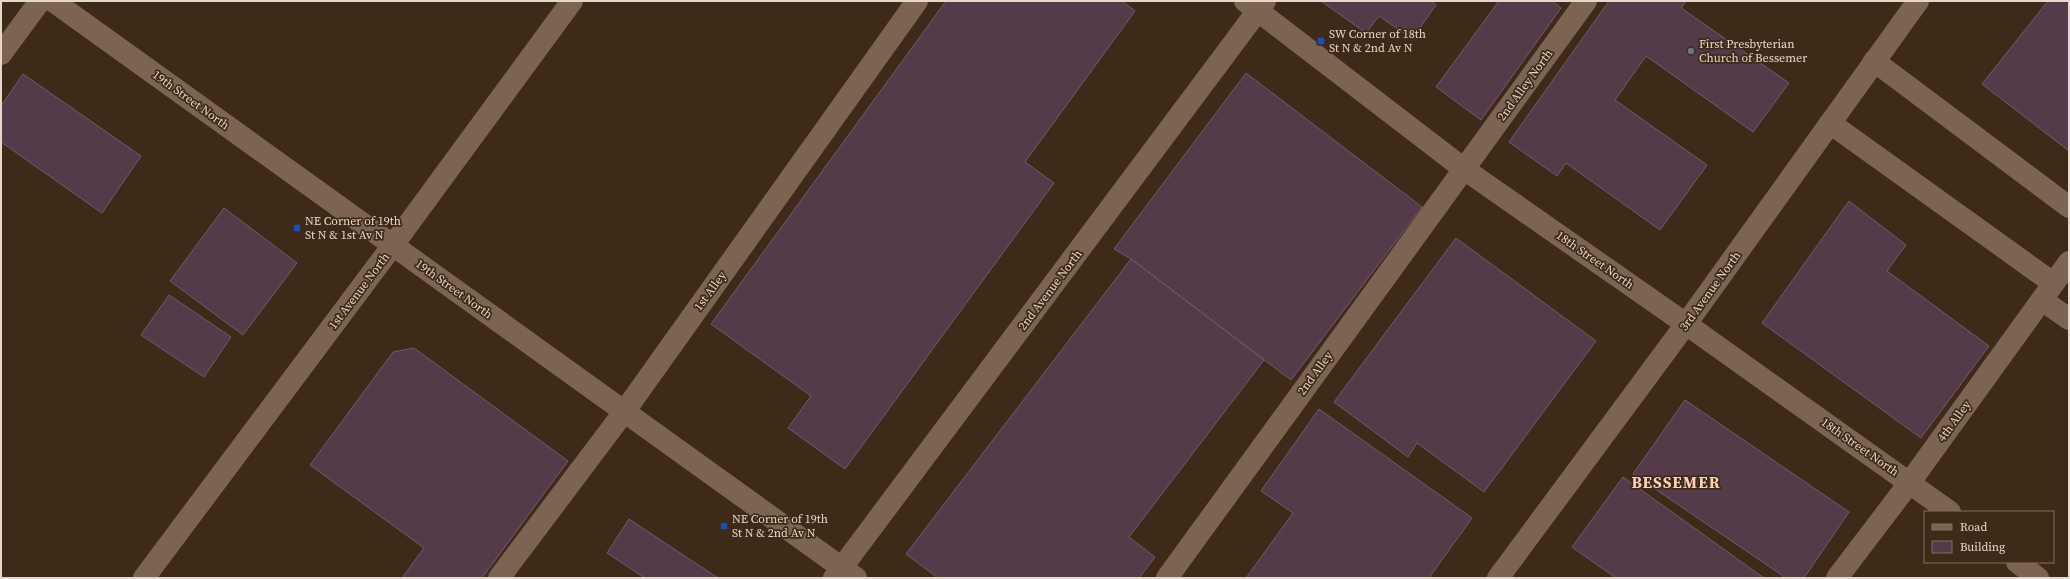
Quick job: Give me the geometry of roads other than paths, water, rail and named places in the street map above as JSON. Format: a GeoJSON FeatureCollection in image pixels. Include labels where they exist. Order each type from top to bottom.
{"type":"FeatureCollection","features":[{"type":"Feature","properties":{"kind":"street"},"geometry":{"type":"LineString","coordinates":[[1,54],[40,1]]}},
{"type":"Feature","properties":{"kind":"street","name":"19th Street North"},"geometry":{"type":"LineString","coordinates":[[53,1],[624,412],[844,574]]}},
{"type":"Feature","properties":{"kind":"street","name":"1st Avenue North"},"geometry":{"type":"LineString","coordinates":[[144,578],[393,245],[572,1]]}},
{"type":"Feature","properties":{"kind":"street","name":"1st Alley"},"geometry":{"type":"LineString","coordinates":[[499,578],[624,412],[917,1]]}},
{"type":"Feature","properties":{"kind":"street","name":"2nd Alley North"},"geometry":{"type":"LineString","coordinates":[[1464,169],[1586,1]]}},
{"type":"Feature","properties":{"kind":"street","name":"3rd Avenue North"},"geometry":{"type":"LineString","coordinates":[[1498,578],[1686,324],[1918,1]]}},
{"type":"Feature","properties":{"kind":"street","name":"18th Street North"},"geometry":{"type":"LineString","coordinates":[[1256,4],[1464,169],[1910,482],[1949,511]]}},
{"type":"Feature","properties":{"kind":"street","name":"2nd Avenue North"},"geometry":{"type":"LineString","coordinates":[[844,574],[1256,4]]}},
{"type":"Feature","properties":{"kind":"street"},"geometry":{"type":"LineString","coordinates":[[1874,61],[2069,208]]}},
{"type":"Feature","properties":{"kind":"street"},"geometry":{"type":"LineString","coordinates":[[1830,123],[2048,291],[2069,319]]}},
{"type":"Feature","properties":{"kind":"street","name":"2nd Alley"},"geometry":{"type":"LineString","coordinates":[[1167,578],[1464,169]]}},
{"type":"Feature","properties":{"kind":"street","name":"4th Alley"},"geometry":{"type":"LineString","coordinates":[[1837,578],[1910,482],[2069,262]]}},
{"type":"Feature","properties":{"kind":"street"},"geometry":{"type":"LineString","coordinates":[[2018,563],[2038,578]]}},
{"type":"Feature","properties":{"kind":"place","name":"SW Corner of 18th St N & 2nd Av N"},"geometry":{"type":"Point","coordinates":[1321,41]}},
{"type":"Feature","properties":{"kind":"place","name":"First Presbyterian Church of Bessemer"},"geometry":{"type":"Point","coordinates":[1691,51]}},
{"type":"Feature","properties":{"kind":"place","name":"NE Corner of 19th St N & 1st Av N"},"geometry":{"type":"Point","coordinates":[297,228]}},
{"type":"Feature","properties":{"kind":"place","name":"NE Corner of 19th St N & 2nd Av N"},"geometry":{"type":"Point","coordinates":[724,526]}},
{"type":"Feature","properties":{"kind":"district","name":"BESSEMER"},"geometry":{"type":"Point","coordinates":[1676,482]}}]}
